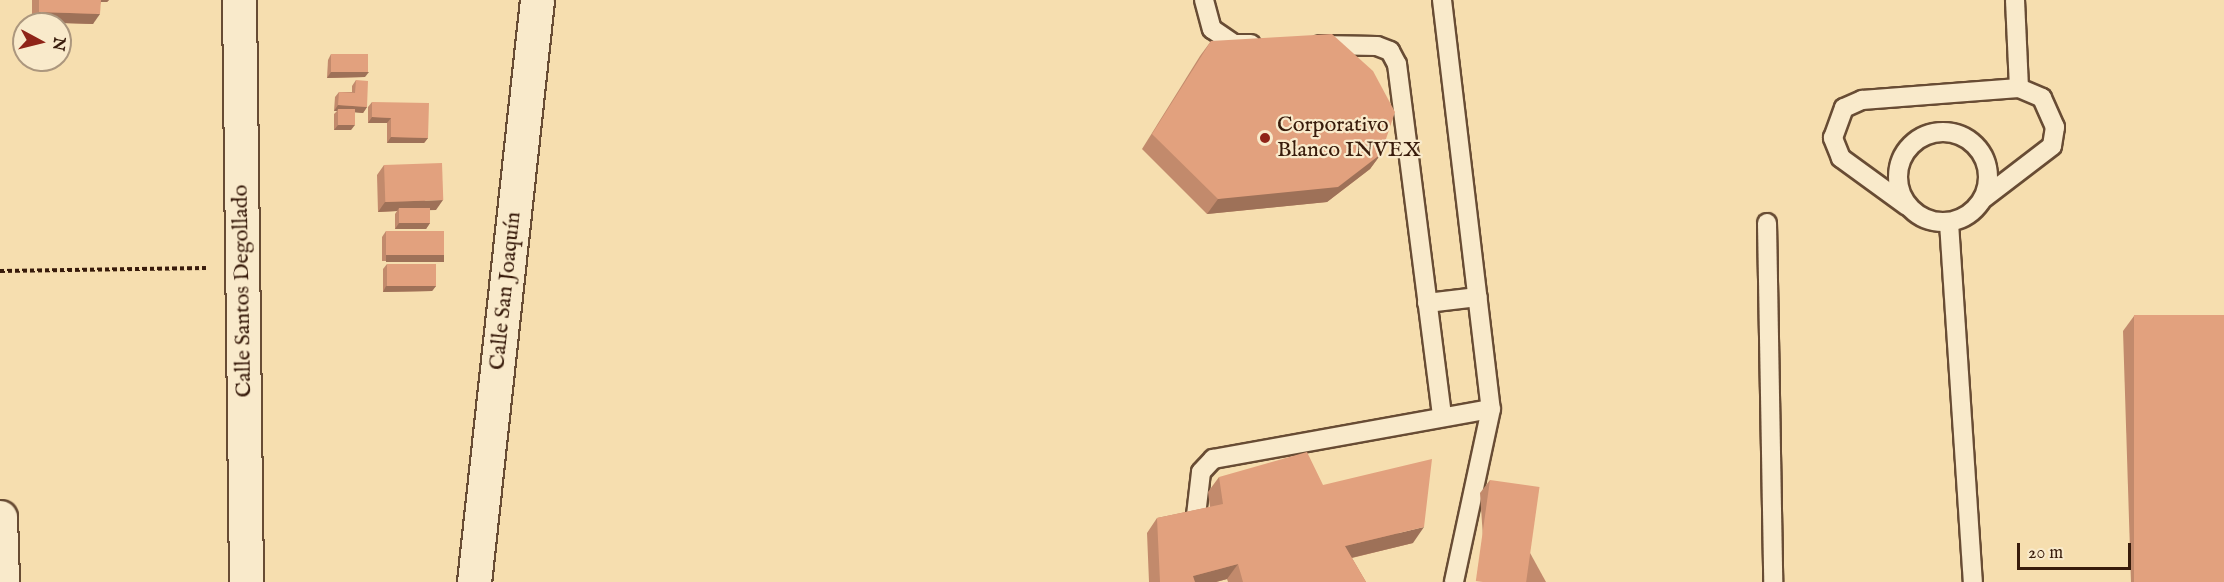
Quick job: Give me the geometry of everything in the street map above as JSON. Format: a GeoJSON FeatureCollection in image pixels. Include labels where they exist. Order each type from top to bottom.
{"type":"FeatureCollection","features":[{"type":"Feature","properties":{"kind":"street","name":"Calle Santos Degollado"},"geometry":{"type":"LineString","coordinates":[[239,0],[246,582]]}},
{"type":"Feature","properties":{"kind":"street","name":"Calle San Joaquín"},"geometry":{"type":"LineString","coordinates":[[474,582],[537,0]]}},
{"type":"Feature","properties":{"kind":"street"},"geometry":{"type":"LineString","coordinates":[[0,517],[2,582]]}},
{"type":"Feature","properties":{"kind":"lane"},"geometry":{"type":"LineString","coordinates":[[1204,0],[1212,29],[1234,44],[1269,44]]}},
{"type":"Feature","properties":{"kind":"lane"},"geometry":{"type":"LineString","coordinates":[[1442,0],[1491,410],[1454,582]]}},
{"type":"Feature","properties":{"kind":"lane"},"geometry":{"type":"LineString","coordinates":[[2015,0],[2019,88]]}},
{"type":"Feature","properties":{"kind":"lane"},"geometry":{"type":"LineString","coordinates":[[1305,45],[1377,46],[1390,51],[1397,64],[1442,414]]}},
{"type":"Feature","properties":{"kind":"lane"},"geometry":{"type":"LineString","coordinates":[[2019,88],[2042,98],[2055,127],[2052,146],[1983,199],[1969,216],[1949,223],[1925,220],[1841,158],[1833,138],[1844,108],[1862,100],[2019,88]]}},
{"type":"Feature","properties":{"kind":"lane"},"geometry":{"type":"LineString","coordinates":[[1907,206],[1897,179],[1904,151],[1925,134],[1953,131],[1978,146],[1989,171],[1983,199]]}},
{"type":"Feature","properties":{"kind":"lane"},"geometry":{"type":"LineString","coordinates":[[1767,223],[1773,582]]}},
{"type":"Feature","properties":{"kind":"lane"},"geometry":{"type":"LineString","coordinates":[[1949,223],[1973,582]]}},
{"type":"Feature","properties":{"kind":"lane"},"geometry":{"type":"LineString","coordinates":[[1427,303],[1478,297]]}},
{"type":"Feature","properties":{"kind":"lane"},"geometry":{"type":"LineString","coordinates":[[1195,524],[1201,472],[1213,459],[1442,414],[1491,410]]}},
{"type":"Feature","properties":{"kind":"path"},"geometry":{"type":"LineString","coordinates":[[0,271],[243,267]]}},
{"type":"Feature","properties":{"kind":"building"},"geometry":{"type":"Polygon","coordinates":[[[39,0],[101,0],[100,14],[39,12],[39,0]]]}},
{"type":"Feature","properties":{"kind":"building","name":"Corporativo Blanco INVEX"},"geometry":{"type":"Polygon","coordinates":[[[1332,34],[1373,71],[1395,112],[1381,154],[1338,187],[1218,199],[1152,134],[1211,41],[1332,34]]]}},
{"type":"Feature","properties":{"kind":"building"},"geometry":{"type":"Polygon","coordinates":[[[331,54],[368,54],[368,72],[331,72],[331,54]]]}},
{"type":"Feature","properties":{"kind":"building"},"geometry":{"type":"Polygon","coordinates":[[[356,80],[368,81],[367,107],[338,105],[339,92],[355,93],[356,80]]]}},
{"type":"Feature","properties":{"kind":"building"},"geometry":{"type":"Polygon","coordinates":[[[372,102],[429,103],[428,138],[391,137],[391,118],[372,117],[372,102]]]}},
{"type":"Feature","properties":{"kind":"building"},"geometry":{"type":"Polygon","coordinates":[[[338,109],[355,109],[355,125],[338,125],[338,109]]]}},
{"type":"Feature","properties":{"kind":"building"},"geometry":{"type":"Polygon","coordinates":[[[442,163],[443,200],[385,202],[384,165],[442,163]]]}},
{"type":"Feature","properties":{"kind":"building"},"geometry":{"type":"Polygon","coordinates":[[[399,208],[430,208],[430,223],[399,223],[399,208]]]}},
{"type":"Feature","properties":{"kind":"building"},"geometry":{"type":"Polygon","coordinates":[[[386,231],[444,231],[444,255],[386,255],[386,231]]]}},
{"type":"Feature","properties":{"kind":"building"},"geometry":{"type":"Polygon","coordinates":[[[387,264],[436,264],[436,286],[387,286],[387,264]]]}},
{"type":"Feature","properties":{"kind":"building"},"geometry":{"type":"Polygon","coordinates":[[[2134,315],[2224,315],[2224,582],[2134,582],[2134,315]]]}},
{"type":"Feature","properties":{"kind":"building"},"geometry":{"type":"Polygon","coordinates":[[[1307,452],[1323,485],[1432,459],[1424,527],[1345,546],[1366,582],[1243,582],[1238,564],[1193,576],[1195,582],[1160,582],[1157,518],[1223,504],[1219,477],[1307,452]]]}},
{"type":"Feature","properties":{"kind":"building"},"geometry":{"type":"Polygon","coordinates":[[[1490,480],[1540,487],[1526,582],[1476,581],[1490,480]]]}},
{"type":"Feature","properties":{"kind":"place","name":"Corporativo Blanco INVEX"},"geometry":{"type":"Point","coordinates":[1265,138]}}]}
